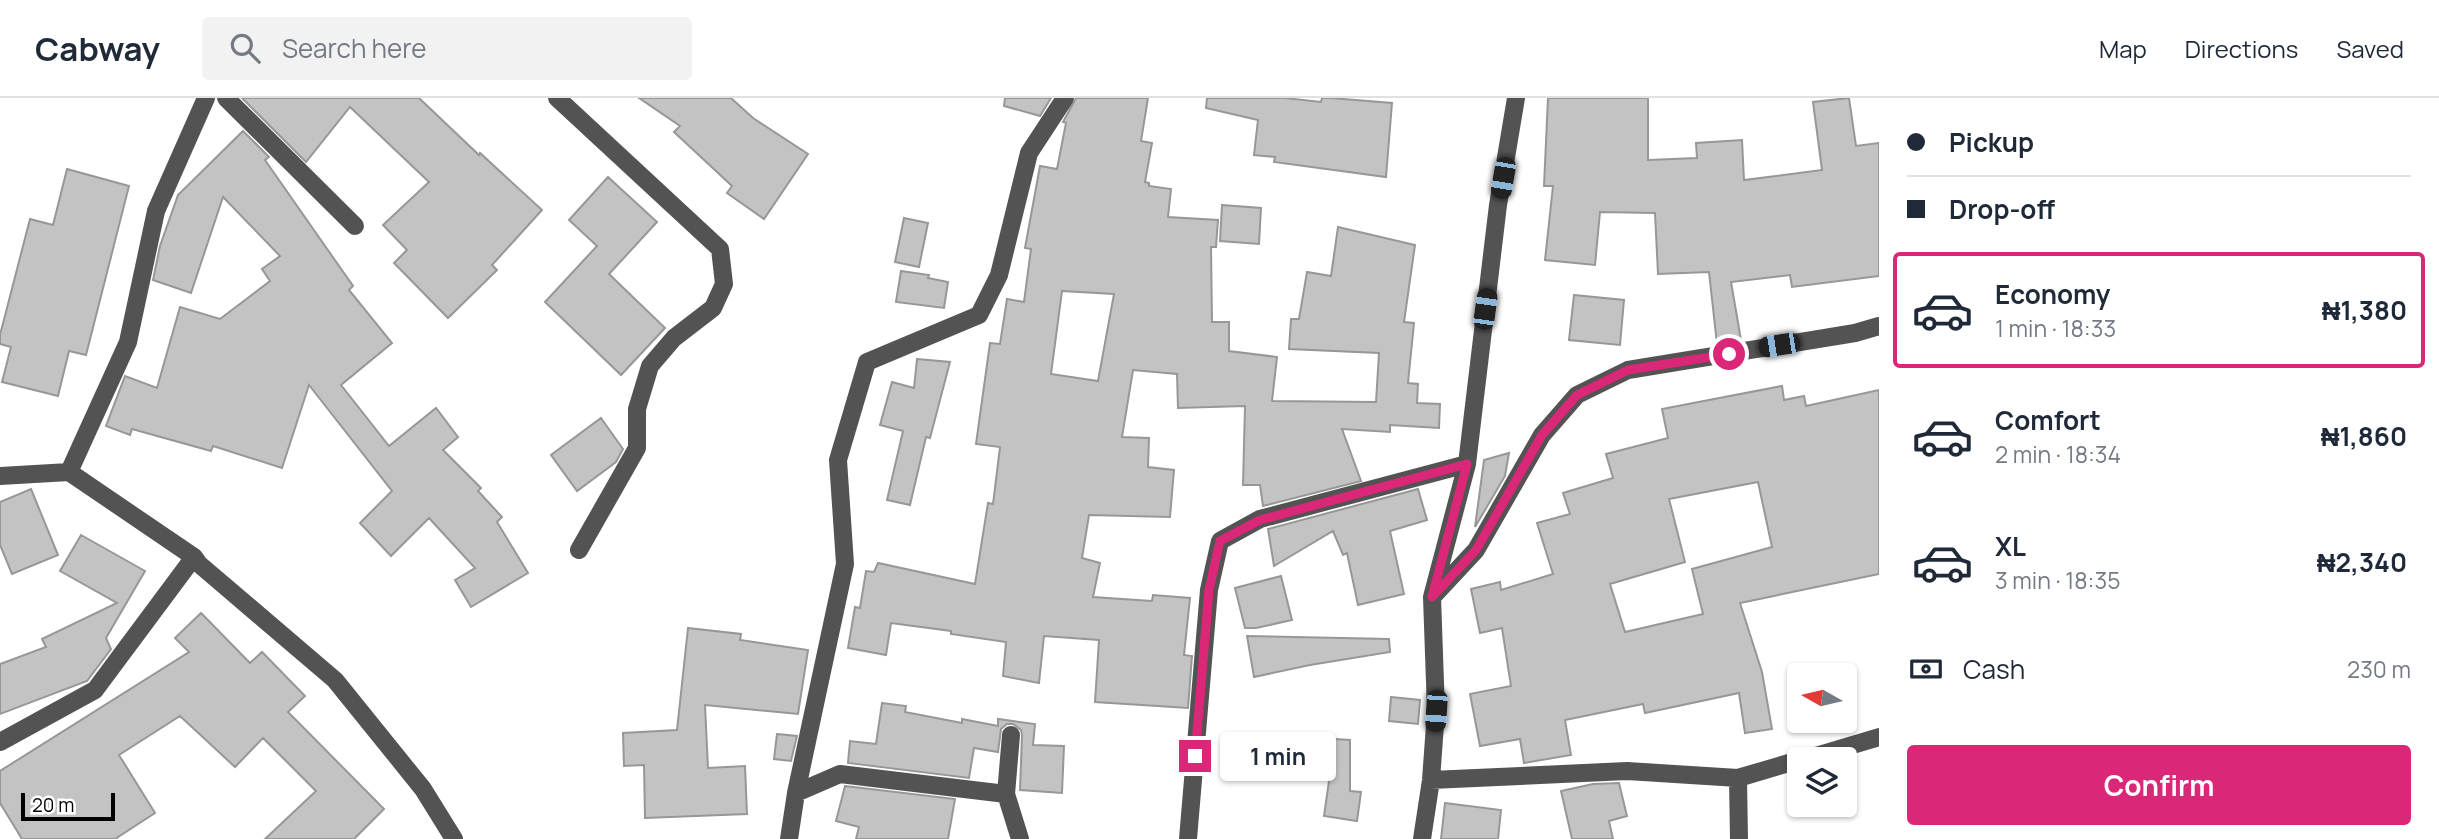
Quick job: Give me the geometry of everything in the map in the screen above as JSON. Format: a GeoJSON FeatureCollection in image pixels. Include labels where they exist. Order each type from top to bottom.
{"type":"FeatureCollection","features":[{"type":"Feature","properties":{"kind":"street"},"geometry":{"type":"LineString","coordinates":[[69,472],[128,342],[156,211],[206,98]]}},
{"type":"Feature","properties":{"kind":"street"},"geometry":{"type":"LineString","coordinates":[[226,98],[355,226]]}},
{"type":"Feature","properties":{"kind":"street"},"geometry":{"type":"LineString","coordinates":[[557,98],[720,249],[724,284],[713,308],[674,338],[650,366],[637,409],[637,448],[579,550]]}},
{"type":"Feature","properties":{"kind":"street"},"geometry":{"type":"LineString","coordinates":[[789,839],[796,793],[845,564],[838,460],[867,362],[979,316],[999,275],[1029,153],[1065,98]]}},
{"type":"Feature","properties":{"kind":"street"},"geometry":{"type":"LineString","coordinates":[[1422,839],[1431,780],[1436,711],[1432,597],[1467,464],[1498,205],[1517,98]]}},
{"type":"Feature","properties":{"kind":"street"},"geometry":{"type":"LineString","coordinates":[[1432,597],[1476,550],[1542,435],[1577,395],[1628,370],[1855,333],[1879,326]]}},
{"type":"Feature","properties":{"kind":"street"},"geometry":{"type":"LineString","coordinates":[[1188,839],[1209,590],[1220,541],[1260,520],[1467,464]]}},
{"type":"Feature","properties":{"kind":"street"},"geometry":{"type":"LineString","coordinates":[[0,476],[69,472],[194,557],[335,680],[422,789],[454,839]]}},
{"type":"Feature","properties":{"kind":"street"},"geometry":{"type":"LineString","coordinates":[[0,742],[95,690],[194,557]]}},
{"type":"Feature","properties":{"kind":"street"},"geometry":{"type":"LineString","coordinates":[[1011,735],[1006,794],[1020,839]]}},
{"type":"Feature","properties":{"kind":"street"},"geometry":{"type":"LineString","coordinates":[[1845,747],[1879,737]]}},
{"type":"Feature","properties":{"kind":"street"},"geometry":{"type":"LineString","coordinates":[[1431,780],[1626,771],[1738,778],[1787,764]]}},
{"type":"Feature","properties":{"kind":"street"},"geometry":{"type":"LineString","coordinates":[[796,793],[840,774],[1006,794]]}},
{"type":"Feature","properties":{"kind":"street"},"geometry":{"type":"LineString","coordinates":[[1738,778],[1739,839]]}},
{"type":"Feature","properties":{"kind":"building"},"geometry":{"type":"Polygon","coordinates":[[[242,98],[419,98],[542,210],[492,265],[497,270],[448,318],[394,263],[407,250],[383,225],[429,182],[350,107],[306,162],[242,98]]]}},
{"type":"Feature","properties":{"kind":"building"},"geometry":{"type":"Polygon","coordinates":[[[639,98],[731,98],[753,118],[808,154],[764,219],[727,193],[732,186],[674,132],[680,126],[639,98]]]}},
{"type":"Feature","properties":{"kind":"building"},"geometry":{"type":"Polygon","coordinates":[[[1005,98],[1051,98],[1040,116],[1004,106],[1005,98]]]}},
{"type":"Feature","properties":{"kind":"building"},"geometry":{"type":"Polygon","coordinates":[[[1076,98],[1148,98],[1141,141],[1152,143],[1145,182],[1149,183],[1149,186],[1171,189],[1168,217],[1218,220],[1216,247],[1211,247],[1212,322],[1229,322],[1229,351],[1277,357],[1272,401],[1376,402],[1379,353],[1289,349],[1291,319],[1299,319],[1307,272],[1331,276],[1338,227],[1415,245],[1404,322],[1414,323],[1408,383],[1418,384],[1417,403],[1440,404],[1439,428],[1390,425],[1390,432],[1342,429],[1361,481],[1263,506],[1260,485],[1243,485],[1245,406],[1178,408],[1177,374],[1133,370],[1122,437],[1149,438],[1148,467],[1174,470],[1170,517],[1089,515],[1082,558],[1100,563],[1093,597],[1152,601],[1153,595],[1190,598],[1184,655],[1192,656],[1188,708],[1095,702],[1099,640],[1044,636],[1039,683],[1003,676],[1006,642],[951,634],[951,631],[891,623],[886,655],[848,648],[855,607],[860,608],[866,571],[874,572],[878,563],[975,584],[988,503],[993,504],[1000,447],[976,444],[990,343],[1000,344],[1007,299],[1024,302],[1031,249],[1025,248],[1040,166],[1057,169],[1066,123],[1063,122],[1076,98]],[[1062,291],[1051,374],[1098,381],[1114,294],[1062,291]]]}},
{"type":"Feature","properties":{"kind":"building"},"geometry":{"type":"Polygon","coordinates":[[[1207,98],[1285,98],[1321,102],[1322,98],[1331,98],[1392,103],[1386,177],[1274,162],[1275,157],[1254,155],[1258,120],[1206,108],[1207,98]]]}},
{"type":"Feature","properties":{"kind":"building"},"geometry":{"type":"Polygon","coordinates":[[[1548,98],[1648,98],[1648,160],[1697,158],[1696,143],[1742,140],[1744,180],[1822,170],[1813,102],[1849,98],[1856,146],[1879,143],[1879,276],[1792,287],[1790,275],[1731,282],[1741,340],[1717,344],[1709,272],[1658,274],[1655,213],[1600,212],[1595,265],[1545,260],[1553,186],[1544,186],[1548,98]]]}},
{"type":"Feature","properties":{"kind":"building"},"geometry":{"type":"Polygon","coordinates":[[[243,131],[269,157],[265,160],[353,286],[349,290],[392,343],[341,385],[389,446],[436,408],[458,437],[443,450],[481,488],[478,491],[502,517],[497,522],[528,573],[471,607],[455,580],[475,568],[429,518],[391,556],[360,523],[392,491],[309,385],[282,468],[213,446],[211,451],[132,429],[130,435],[106,426],[125,376],[157,388],[180,307],[220,319],[270,281],[262,269],[280,256],[223,197],[191,293],[153,280],[160,246],[178,195],[243,131]]]}},
{"type":"Feature","properties":{"kind":"building"},"geometry":{"type":"Polygon","coordinates":[[[67,169],[129,186],[86,355],[69,351],[58,396],[2,382],[11,347],[0,344],[0,335],[30,219],[53,225],[67,169]]]}},
{"type":"Feature","properties":{"kind":"building"},"geometry":{"type":"Polygon","coordinates":[[[608,177],[657,222],[609,274],[665,328],[621,375],[545,302],[597,246],[569,220],[608,177]]]}},
{"type":"Feature","properties":{"kind":"building"},"geometry":{"type":"Polygon","coordinates":[[[1222,205],[1261,208],[1259,244],[1220,241],[1222,205]]]}},
{"type":"Feature","properties":{"kind":"building"},"geometry":{"type":"Polygon","coordinates":[[[904,218],[928,223],[919,267],[895,262],[904,218]]]}},
{"type":"Feature","properties":{"kind":"building"},"geometry":{"type":"Polygon","coordinates":[[[901,271],[929,275],[928,278],[948,282],[944,308],[896,302],[901,271]]]}},
{"type":"Feature","properties":{"kind":"building"},"geometry":{"type":"Polygon","coordinates":[[[1574,295],[1624,300],[1620,345],[1569,340],[1574,295]]]}},
{"type":"Feature","properties":{"kind":"building"},"geometry":{"type":"Polygon","coordinates":[[[917,359],[950,362],[930,438],[926,437],[910,505],[887,500],[903,431],[880,425],[892,382],[914,388],[917,359]]]}},
{"type":"Feature","properties":{"kind":"building"},"geometry":{"type":"Polygon","coordinates":[[[1782,386],[1784,400],[1804,396],[1806,406],[1879,390],[1879,574],[1740,603],[1762,672],[1772,729],[1745,733],[1739,693],[1645,713],[1643,704],[1565,720],[1571,755],[1524,763],[1520,739],[1480,746],[1470,694],[1511,686],[1502,628],[1480,633],[1471,589],[1500,582],[1501,590],[1553,574],[1537,523],[1570,514],[1563,493],[1613,478],[1606,454],[1668,438],[1662,409],[1782,386]],[[1758,482],[1669,499],[1685,562],[1610,584],[1625,632],[1703,614],[1692,569],[1772,547],[1758,482]]]}},
{"type":"Feature","properties":{"kind":"building"},"geometry":{"type":"Polygon","coordinates":[[[601,418],[623,449],[616,462],[577,491],[551,455],[601,418]]]}},
{"type":"Feature","properties":{"kind":"building"},"geometry":{"type":"Polygon","coordinates":[[[1509,453],[1505,476],[1475,527],[1484,460],[1509,453]]]}},
{"type":"Feature","properties":{"kind":"building"},"geometry":{"type":"Polygon","coordinates":[[[31,489],[58,555],[12,574],[0,545],[0,502],[31,489]]]}},
{"type":"Feature","properties":{"kind":"building"},"geometry":{"type":"Polygon","coordinates":[[[1418,489],[1427,520],[1390,531],[1404,594],[1358,605],[1347,553],[1343,555],[1333,531],[1274,566],[1268,529],[1418,489]]]}},
{"type":"Feature","properties":{"kind":"building"},"geometry":{"type":"Polygon","coordinates":[[[81,535],[145,571],[106,638],[111,649],[87,681],[0,714],[0,664],[46,647],[42,639],[117,603],[60,571],[81,535]]]}},
{"type":"Feature","properties":{"kind":"building"},"geometry":{"type":"Polygon","coordinates":[[[1281,576],[1292,620],[1245,628],[1235,588],[1281,576]]]}},
{"type":"Feature","properties":{"kind":"building"},"geometry":{"type":"Polygon","coordinates":[[[201,613],[250,663],[262,652],[305,696],[288,712],[384,809],[354,839],[265,839],[316,791],[263,738],[235,767],[180,716],[119,755],[155,813],[115,839],[22,839],[0,803],[0,771],[189,652],[175,638],[201,613]]]}},
{"type":"Feature","properties":{"kind":"building"},"geometry":{"type":"Polygon","coordinates":[[[688,628],[741,634],[740,640],[808,650],[798,714],[705,705],[708,768],[745,766],[747,814],[645,818],[644,765],[624,766],[623,733],[677,730],[688,628]]]}},
{"type":"Feature","properties":{"kind":"building"},"geometry":{"type":"Polygon","coordinates":[[[1247,636],[1389,639],[1390,652],[1254,677],[1247,636]]]}},
{"type":"Feature","properties":{"kind":"building"},"geometry":{"type":"Polygon","coordinates":[[[1391,697],[1420,700],[1418,724],[1389,721],[1391,697]]]}},
{"type":"Feature","properties":{"kind":"building"},"geometry":{"type":"Polygon","coordinates":[[[882,703],[906,706],[905,712],[962,723],[962,719],[998,726],[998,719],[1035,724],[1033,745],[1064,746],[1062,793],[1020,790],[1022,735],[1021,730],[1013,724],[1007,724],[1001,729],[998,752],[974,748],[969,778],[848,763],[850,741],[876,744],[882,703]]]}},
{"type":"Feature","properties":{"kind":"building"},"geometry":{"type":"Polygon","coordinates":[[[777,734],[797,736],[791,761],[774,759],[777,734]]]}},
{"type":"Feature","properties":{"kind":"building"},"geometry":{"type":"Polygon","coordinates":[[[1335,739],[1350,740],[1350,791],[1361,792],[1357,821],[1324,816],[1335,739]]]}},
{"type":"Feature","properties":{"kind":"building"},"geometry":{"type":"Polygon","coordinates":[[[1619,783],[1627,816],[1609,821],[1613,839],[1572,839],[1561,791],[1593,784],[1619,783]]]}},
{"type":"Feature","properties":{"kind":"building"},"geometry":{"type":"Polygon","coordinates":[[[845,786],[955,799],[948,839],[856,839],[859,827],[836,821],[845,786]]]}},
{"type":"Feature","properties":{"kind":"building"},"geometry":{"type":"Polygon","coordinates":[[[1445,803],[1501,810],[1498,839],[1441,839],[1445,803]]]}},
{"type":"Feature","properties":{"kind":"route"},"geometry":{"type":"LineString","coordinates":[[1195,756],[1209,590],[1220,541],[1260,520],[1467,464],[1432,597],[1476,550],[1542,435],[1577,395],[1628,370],[1729,354]]}}]}
